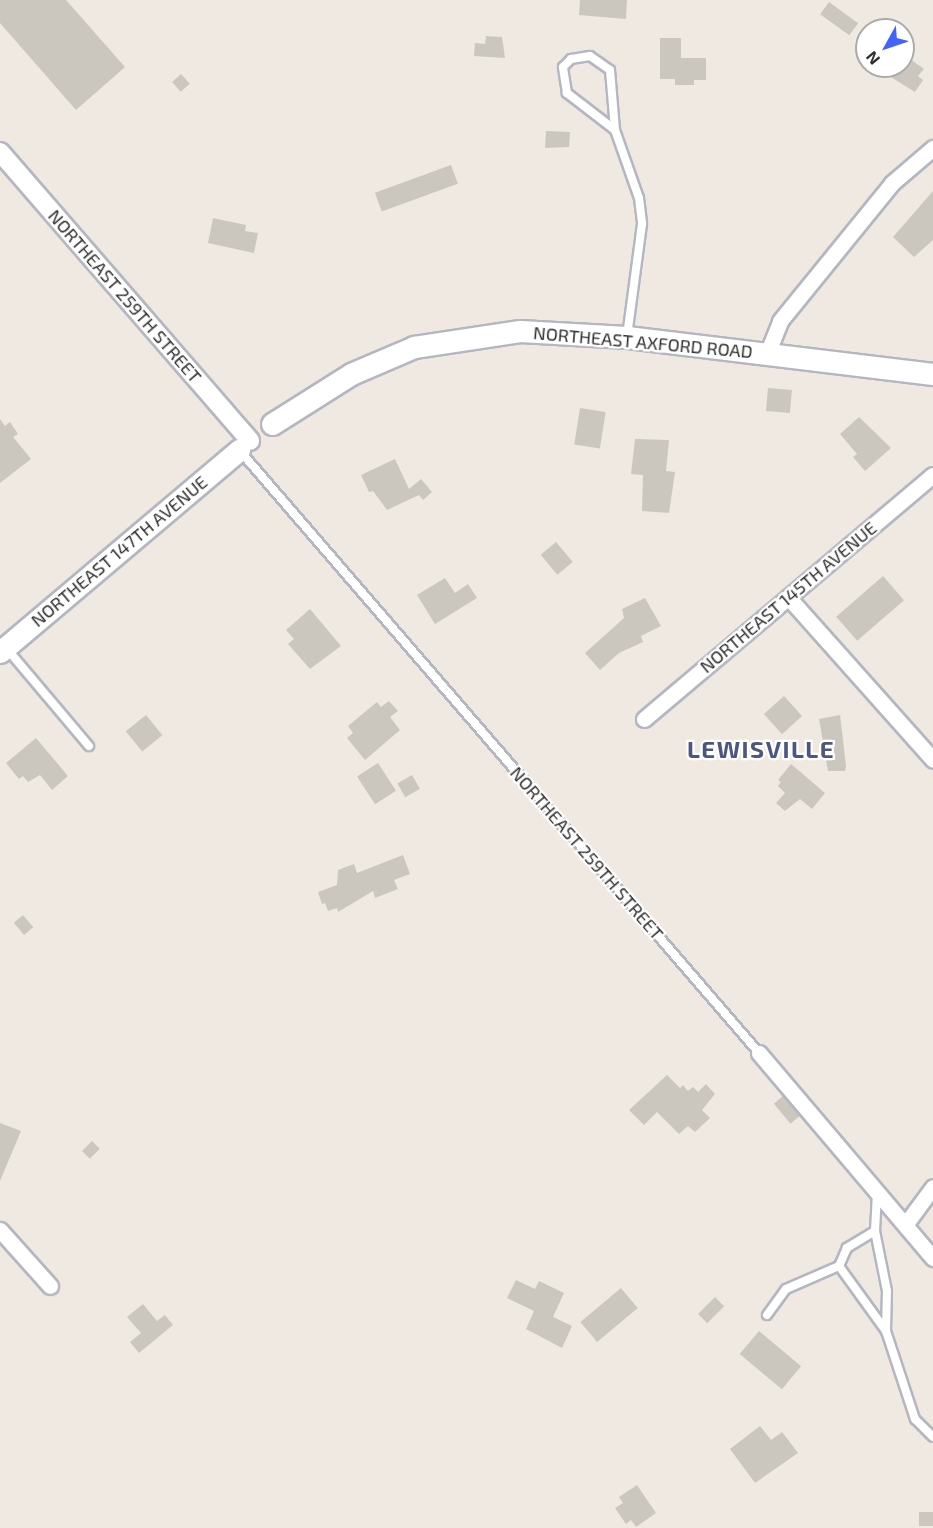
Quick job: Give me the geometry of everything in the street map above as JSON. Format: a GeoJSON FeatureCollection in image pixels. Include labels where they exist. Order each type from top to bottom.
{"type":"FeatureCollection","features":[{"type":"Feature","properties":{"kind":"main road","name":"NORTHEAST AXFORD ROAD"},"geometry":{"type":"LineString","coordinates":[[272,424],[351,374],[414,347],[520,331],[627,337],[933,374]]}},
{"type":"Feature","properties":{"kind":"main road","name":"NORTHEAST 147TH AVENUE"},"geometry":{"type":"LineString","coordinates":[[3,650],[244,446]]}},
{"type":"Feature","properties":{"kind":"street"},"geometry":{"type":"LineString","coordinates":[[767,354],[780,321],[892,183],[933,148]]}},
{"type":"Feature","properties":{"kind":"street","name":"NORTHEAST 259TH STREET"},"geometry":{"type":"LineString","coordinates":[[0,152],[244,446]]}},
{"type":"Feature","properties":{"kind":"street","name":"NORTHEAST AXFORD ROAD"},"geometry":{"type":"LineString","coordinates":[[244,446],[272,424]]}},
{"type":"Feature","properties":{"kind":"street","name":"NORTHEAST 145TH AVENUE"},"geometry":{"type":"LineString","coordinates":[[644,719],[933,475]]}},
{"type":"Feature","properties":{"kind":"street"},"geometry":{"type":"LineString","coordinates":[[788,597],[933,760]]}},
{"type":"Feature","properties":{"kind":"street","name":"NORTHEAST 259TH STREET"},"geometry":{"type":"LineString","coordinates":[[759,1053],[933,1258]]}},
{"type":"Feature","properties":{"kind":"street"},"geometry":{"type":"LineString","coordinates":[[905,1225],[933,1187]]}},
{"type":"Feature","properties":{"kind":"street"},"geometry":{"type":"LineString","coordinates":[[0,1230],[50,1286]]}},
{"type":"Feature","properties":{"kind":"lane"},"geometry":{"type":"LineString","coordinates":[[615,130],[567,93],[563,68],[571,59],[590,56],[610,70],[615,130],[639,198],[642,224],[627,337]]}},
{"type":"Feature","properties":{"kind":"lane","name":"NORTHEAST 259TH STREET"},"geometry":{"type":"LineString","coordinates":[[244,446],[759,1053]]}},
{"type":"Feature","properties":{"kind":"lane"},"geometry":{"type":"LineString","coordinates":[[3,650],[89,746]]}},
{"type":"Feature","properties":{"kind":"lane"},"geometry":{"type":"LineString","coordinates":[[877,1193],[874,1231],[887,1291],[886,1331]]}},
{"type":"Feature","properties":{"kind":"lane"},"geometry":{"type":"LineString","coordinates":[[767,1316],[786,1289],[839,1266],[847,1248],[874,1231]]}},
{"type":"Feature","properties":{"kind":"lane"},"geometry":{"type":"LineString","coordinates":[[839,1266],[886,1331],[915,1419],[933,1437]]}},
{"type":"Feature","properties":{"kind":"building"},"geometry":{"type":"Polygon","coordinates":[[[0,0],[66,0],[125,67],[76,110],[0,23],[0,0]]]}},
{"type":"Feature","properties":{"kind":"building"},"geometry":{"type":"Polygon","coordinates":[[[580,0],[627,0],[626,19],[579,15],[580,0]]]}},
{"type":"Feature","properties":{"kind":"building"},"geometry":{"type":"Polygon","coordinates":[[[829,2],[855,21],[855,27],[849,35],[820,14],[829,2]]]}},
{"type":"Feature","properties":{"kind":"building"},"geometry":{"type":"Polygon","coordinates":[[[486,36],[502,37],[505,58],[474,56],[475,43],[485,44],[486,36]]]}},
{"type":"Feature","properties":{"kind":"building"},"geometry":{"type":"Polygon","coordinates":[[[660,38],[681,38],[681,58],[706,58],[706,80],[694,80],[694,85],[675,85],[675,79],[660,79],[660,38]]]}},
{"type":"Feature","properties":{"kind":"building"},"geometry":{"type":"Polygon","coordinates":[[[915,63],[924,69],[918,76],[923,80],[915,92],[892,78],[915,78],[915,63]]]}},
{"type":"Feature","properties":{"kind":"building"},"geometry":{"type":"Polygon","coordinates":[[[181,74],[190,84],[181,92],[172,82],[181,74]]]}},
{"type":"Feature","properties":{"kind":"building"},"geometry":{"type":"Polygon","coordinates":[[[546,131],[570,132],[569,147],[545,148],[546,131]]]}},
{"type":"Feature","properties":{"kind":"building"},"geometry":{"type":"Polygon","coordinates":[[[451,165],[458,184],[382,211],[375,193],[451,165]]]}},
{"type":"Feature","properties":{"kind":"building"},"geometry":{"type":"Polygon","coordinates":[[[933,191],[933,240],[914,257],[893,237],[933,191]]]}},
{"type":"Feature","properties":{"kind":"building"},"geometry":{"type":"Polygon","coordinates":[[[213,218],[246,225],[245,231],[258,233],[254,253],[208,243],[213,218]]]}},
{"type":"Feature","properties":{"kind":"building"},"geometry":{"type":"Polygon","coordinates":[[[768,388],[792,390],[790,413],[766,411],[768,388]]]}},
{"type":"Feature","properties":{"kind":"building"},"geometry":{"type":"Polygon","coordinates":[[[580,408],[606,412],[600,449],[574,445],[580,408]]]}},
{"type":"Feature","properties":{"kind":"building"},"geometry":{"type":"Polygon","coordinates":[[[859,417],[891,448],[865,471],[853,457],[857,454],[840,434],[859,417]]]}},
{"type":"Feature","properties":{"kind":"building"},"geometry":{"type":"Polygon","coordinates":[[[0,419],[5,426],[10,422],[18,434],[13,437],[31,459],[0,483],[0,419]]]}},
{"type":"Feature","properties":{"kind":"building"},"geometry":{"type":"Polygon","coordinates":[[[635,439],[669,440],[666,471],[675,472],[669,513],[642,511],[643,475],[631,474],[635,439]]]}},
{"type":"Feature","properties":{"kind":"building"},"geometry":{"type":"Polygon","coordinates":[[[395,459],[409,489],[421,479],[432,492],[423,500],[419,495],[387,510],[373,491],[369,492],[361,475],[395,459]]]}},
{"type":"Feature","properties":{"kind":"building"},"geometry":{"type":"Polygon","coordinates":[[[556,542],[573,562],[557,575],[541,555],[556,542]]]}},
{"type":"Feature","properties":{"kind":"building"},"geometry":{"type":"Polygon","coordinates":[[[883,576],[904,600],[857,641],[836,617],[883,576]]]}},
{"type":"Feature","properties":{"kind":"building"},"geometry":{"type":"Polygon","coordinates":[[[445,578],[455,593],[468,584],[477,598],[435,624],[417,595],[445,578]]]}},
{"type":"Feature","properties":{"kind":"building"},"geometry":{"type":"Polygon","coordinates":[[[645,598],[661,626],[641,636],[643,642],[619,653],[600,670],[585,653],[624,618],[622,609],[645,598]]]}},
{"type":"Feature","properties":{"kind":"building"},"geometry":{"type":"Polygon","coordinates":[[[310,609],[341,646],[310,669],[288,644],[294,639],[286,630],[310,609]]]}},
{"type":"Feature","properties":{"kind":"building"},"geometry":{"type":"Polygon","coordinates":[[[784,696],[802,716],[782,734],[764,714],[784,696]]]}},
{"type":"Feature","properties":{"kind":"building"},"geometry":{"type":"Polygon","coordinates":[[[389,701],[398,711],[390,717],[400,730],[365,760],[347,738],[353,733],[348,726],[377,702],[381,707],[389,701]]]}},
{"type":"Feature","properties":{"kind":"building"},"geometry":{"type":"Polygon","coordinates":[[[146,715],[162,735],[142,752],[126,731],[146,715]]]}},
{"type":"Feature","properties":{"kind":"building"},"geometry":{"type":"Polygon","coordinates":[[[840,715],[845,771],[828,771],[819,719],[840,715]]]}},
{"type":"Feature","properties":{"kind":"building"},"geometry":{"type":"Polygon","coordinates":[[[36,738],[68,776],[52,790],[40,775],[28,782],[23,776],[19,779],[6,763],[36,738]]]}},
{"type":"Feature","properties":{"kind":"building"},"geometry":{"type":"Polygon","coordinates":[[[378,763],[396,791],[375,804],[357,777],[378,763]]]}},
{"type":"Feature","properties":{"kind":"building"},"geometry":{"type":"Polygon","coordinates":[[[791,764],[825,793],[812,809],[800,799],[785,811],[776,803],[785,793],[778,786],[781,782],[778,780],[791,764]]]}},
{"type":"Feature","properties":{"kind":"building"},"geometry":{"type":"Polygon","coordinates":[[[412,775],[420,789],[405,797],[397,784],[412,775]]]}},
{"type":"Feature","properties":{"kind":"building"},"geometry":{"type":"Polygon","coordinates":[[[403,855],[410,874],[394,880],[398,889],[375,898],[373,891],[338,912],[337,908],[328,911],[325,903],[322,904],[318,892],[337,885],[338,870],[354,864],[357,873],[403,855]]]}},
{"type":"Feature","properties":{"kind":"building"},"geometry":{"type":"Polygon","coordinates":[[[23,915],[33,927],[24,935],[14,923],[23,915]]]}},
{"type":"Feature","properties":{"kind":"building"},"geometry":{"type":"Polygon","coordinates":[[[667,1075],[680,1088],[683,1085],[688,1091],[693,1087],[698,1092],[706,1084],[715,1094],[702,1110],[710,1118],[695,1132],[688,1126],[679,1134],[657,1112],[644,1125],[629,1110],[667,1075]]]}},
{"type":"Feature","properties":{"kind":"building"},"geometry":{"type":"Polygon","coordinates":[[[783,1096],[800,1116],[791,1124],[774,1104],[783,1096]]]}},
{"type":"Feature","properties":{"kind":"building"},"geometry":{"type":"Polygon","coordinates":[[[0,1123],[21,1131],[0,1181],[0,1123]]]}},
{"type":"Feature","properties":{"kind":"building"},"geometry":{"type":"Polygon","coordinates":[[[92,1141],[100,1149],[90,1159],[82,1151],[92,1141]]]}},
{"type":"Feature","properties":{"kind":"building"},"geometry":{"type":"Polygon","coordinates":[[[516,1280],[535,1289],[539,1281],[564,1293],[553,1317],[572,1326],[562,1348],[526,1329],[534,1311],[507,1298],[516,1280]]]}},
{"type":"Feature","properties":{"kind":"building"},"geometry":{"type":"Polygon","coordinates":[[[621,1288],[638,1308],[597,1342],[580,1322],[621,1288]]]}},
{"type":"Feature","properties":{"kind":"building"},"geometry":{"type":"Polygon","coordinates":[[[715,1297],[724,1306],[707,1323],[698,1314],[715,1297]]]}},
{"type":"Feature","properties":{"kind":"building"},"geometry":{"type":"Polygon","coordinates":[[[143,1304],[157,1321],[165,1315],[173,1325],[139,1353],[130,1342],[141,1333],[127,1317],[143,1304]]]}},
{"type":"Feature","properties":{"kind":"building"},"geometry":{"type":"Polygon","coordinates":[[[759,1331],[801,1366],[782,1389],[740,1354],[759,1331]]]}},
{"type":"Feature","properties":{"kind":"building"},"geometry":{"type":"Polygon","coordinates":[[[760,1426],[771,1440],[782,1432],[798,1453],[755,1483],[730,1449],[760,1426]]]}},
{"type":"Feature","properties":{"kind":"building"},"geometry":{"type":"Polygon","coordinates":[[[637,1485],[656,1513],[636,1527],[631,1520],[626,1524],[615,1508],[623,1503],[619,1497],[637,1485]]]}},
{"type":"Feature","properties":{"kind":"building"},"geometry":{"type":"Polygon","coordinates":[[[919,1512],[933,1512],[933,1526],[919,1526],[919,1512]]]}},
{"type":"Feature","properties":{"kind":"district","name":"LEWISVILLE"},"geometry":{"type":"Point","coordinates":[761,749]}}]}
